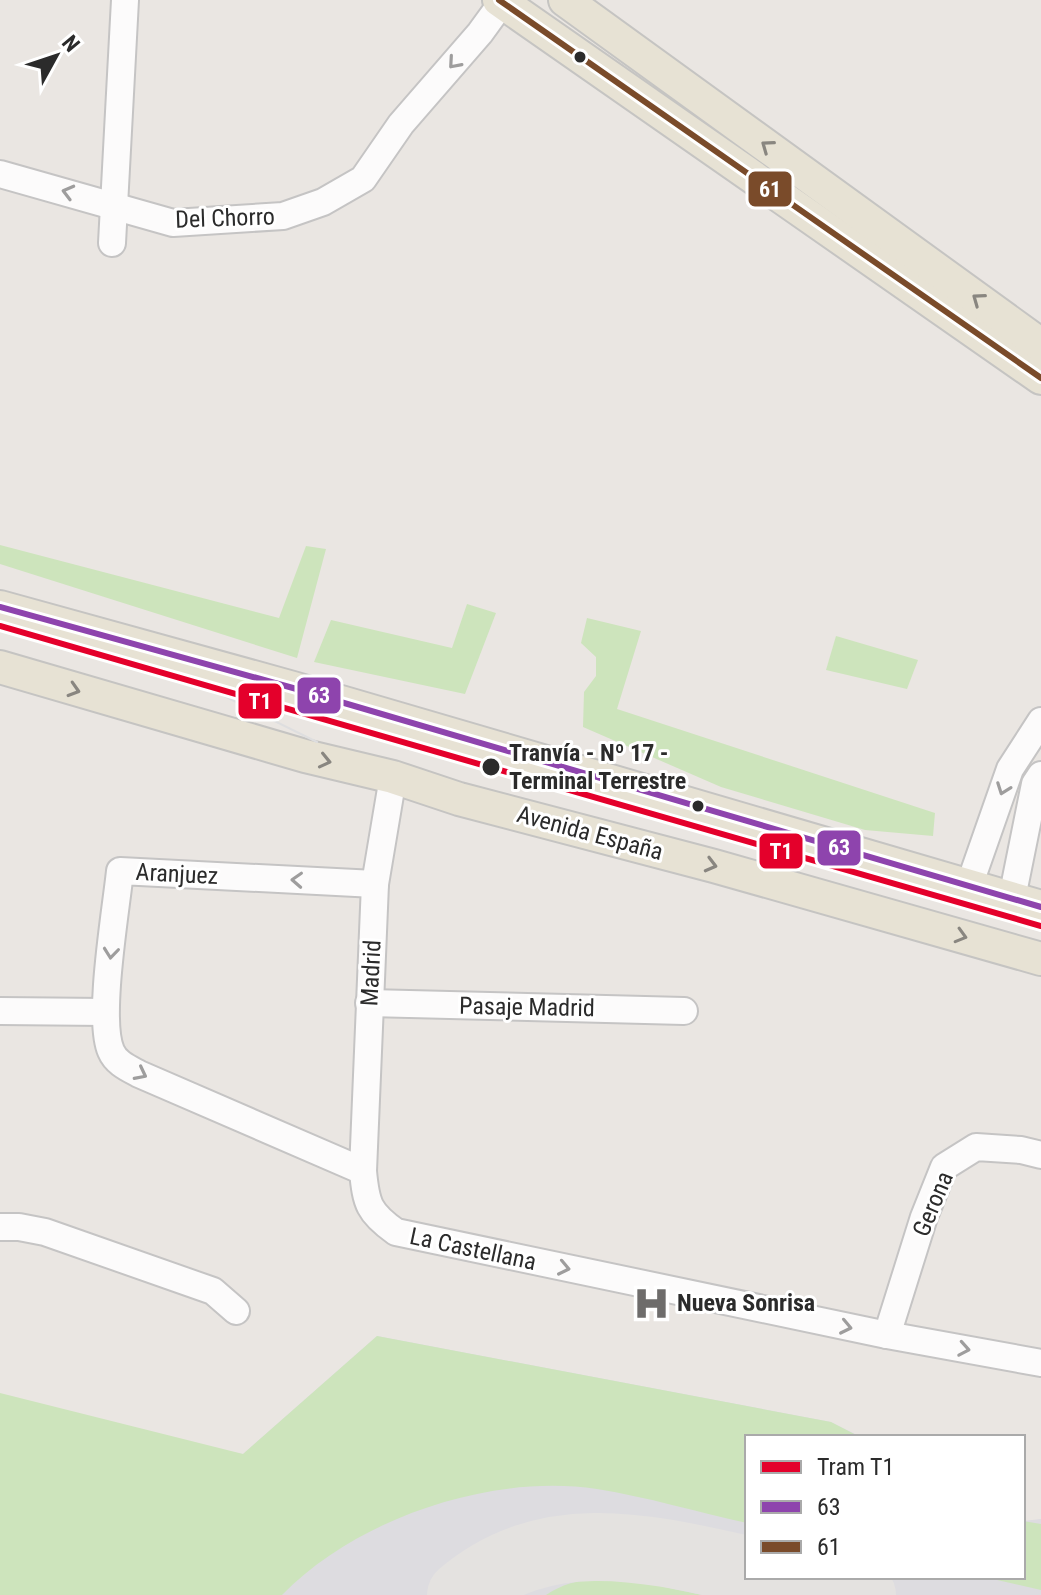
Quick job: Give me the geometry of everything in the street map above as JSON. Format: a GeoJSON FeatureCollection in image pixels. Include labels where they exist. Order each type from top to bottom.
{"type":"FeatureCollection","features":[{"type":"Feature","properties":{"kind":"main road"},"geometry":{"type":"LineString","coordinates":[[565,0],[1041,345]]}},
{"type":"Feature","properties":{"kind":"main road"},"geometry":{"type":"LineString","coordinates":[[502,1],[1041,378]]}},
{"type":"Feature","properties":{"kind":"main road"},"geometry":{"type":"LineString","coordinates":[[0,607],[293,688],[1027,902]]}},
{"type":"Feature","properties":{"kind":"main road","name":"Avenida España"},"geometry":{"type":"LineString","coordinates":[[0,667],[274,748],[393,777],[459,799],[714,866],[1041,959]]}},
{"type":"Feature","properties":{"kind":"street"},"geometry":{"type":"LineString","coordinates":[[112,243],[125,0]]}},
{"type":"Feature","properties":{"kind":"street","name":"Del Chorro"},"geometry":{"type":"LineString","coordinates":[[0,174],[173,223],[283,216],[323,202],[363,179],[401,124],[480,33],[502,1]]}},
{"type":"Feature","properties":{"kind":"street"},"geometry":{"type":"LineString","coordinates":[[969,886],[1010,769],[1041,721]]}},
{"type":"Feature","properties":{"kind":"street"},"geometry":{"type":"LineString","coordinates":[[1027,902],[1035,784],[1041,775]]}},
{"type":"Feature","properties":{"kind":"street","name":"Madrid"},"geometry":{"type":"LineString","coordinates":[[363,1171],[375,884],[393,777]]}},
{"type":"Feature","properties":{"kind":"street","name":"Aranjuez"},"geometry":{"type":"LineString","coordinates":[[105,1012],[120,871],[375,884]]}},
{"type":"Feature","properties":{"kind":"street","name":"Pasaje Madrid"},"geometry":{"type":"LineString","coordinates":[[369,1003],[684,1011]]}},
{"type":"Feature","properties":{"kind":"street"},"geometry":{"type":"LineString","coordinates":[[0,1011],[105,1012],[110,1049],[117,1061],[139,1074],[363,1171]]}},
{"type":"Feature","properties":{"kind":"street","name":"Gerona"},"geometry":{"type":"LineString","coordinates":[[887,1335],[924,1217],[944,1167],[976,1147],[1021,1150],[1041,1155]]}},
{"type":"Feature","properties":{"kind":"street","name":"La Castellana"},"geometry":{"type":"LineString","coordinates":[[363,1171],[365,1198],[376,1218],[396,1232],[887,1335],[1041,1363]]}},
{"type":"Feature","properties":{"kind":"street"},"geometry":{"type":"LineString","coordinates":[[0,1227],[45,1232],[213,1291],[236,1311]]}},
{"type":"Feature","properties":{"kind":"shaded area"},"geometry":{"type":"Polygon","coordinates":[[[377,1336],[831,1422],[857,1435],[745,1435],[745,1579],[1025,1579],[1025,1521],[1041,1519],[1041,1595],[0,1595],[0,1397],[68,1422],[243,1454],[377,1336]]]}},
{"type":"Feature","properties":{"kind":"green space"},"geometry":{"type":"Polygon","coordinates":[[[0,545],[279,618],[306,546],[326,549],[297,658],[0,564],[0,545]]]}},
{"type":"Feature","properties":{"kind":"green space"},"geometry":{"type":"Polygon","coordinates":[[[467,604],[496,613],[465,694],[314,662],[331,620],[452,648],[467,604]]]}},
{"type":"Feature","properties":{"kind":"green space"},"geometry":{"type":"Polygon","coordinates":[[[587,618],[641,631],[617,709],[935,813],[933,836],[865,830],[721,787],[583,727],[584,692],[596,676],[596,657],[581,643],[587,618]]]}},
{"type":"Feature","properties":{"kind":"green space"},"geometry":{"type":"Polygon","coordinates":[[[836,636],[918,660],[907,689],[826,670],[836,636]]]}},
{"type":"Feature","properties":{"kind":"green space"},"geometry":{"type":"Polygon","coordinates":[[[377,1336],[831,1422],[856,1435],[745,1435],[745,1523],[597,1489],[556,1486],[514,1488],[471,1495],[387,1523],[313,1568],[282,1595],[0,1595],[0,1393],[243,1454],[377,1336]]]}},
{"type":"Feature","properties":{"kind":"green space"},"geometry":{"type":"Polygon","coordinates":[[[1025,1521],[1041,1524],[1041,1590],[993,1579],[1025,1579],[1025,1521]]]}},
{"type":"Feature","properties":{"kind":"green space"},"geometry":{"type":"Polygon","coordinates":[[[596,1578],[628,1579],[702,1595],[546,1595],[558,1588],[596,1578]]]}},
{"type":"Feature","properties":{"kind":"taxiway"},"geometry":{"type":"LineString","coordinates":[[461,1595],[494,1572],[528,1557],[563,1549],[635,1549],[745,1570]]}},
{"type":"Feature","properties":{"kind":"taxiway"},"geometry":{"type":"LineString","coordinates":[[789,1579],[862,1595]]}},
{"type":"Feature","properties":{"kind":"tram line","name":"T1"},"geometry":{"type":"LineString","coordinates":[[0,626],[1041,926]]}},
{"type":"Feature","properties":{"kind":"tram line"},"geometry":{"type":"LineString","coordinates":[[204,686],[317,742]]}},
{"type":"Feature","properties":{"kind":"transit line","name":"61"},"geometry":{"type":"LineString","coordinates":[[499,0],[1041,378]]}},
{"type":"Feature","properties":{"kind":"transit line","name":"63"},"geometry":{"type":"LineString","coordinates":[[0,607],[293,688],[1041,907]]}},
{"type":"Feature","properties":{"kind":"place","name":"Tranvía - Nº 17 - Terminal Terrestre"},"geometry":{"type":"Point","coordinates":[491,767]}},
{"type":"Feature","properties":{"kind":"place","name":"Nueva Sonrisa"},"geometry":{"type":"Point","coordinates":[651,1303]}}]}
